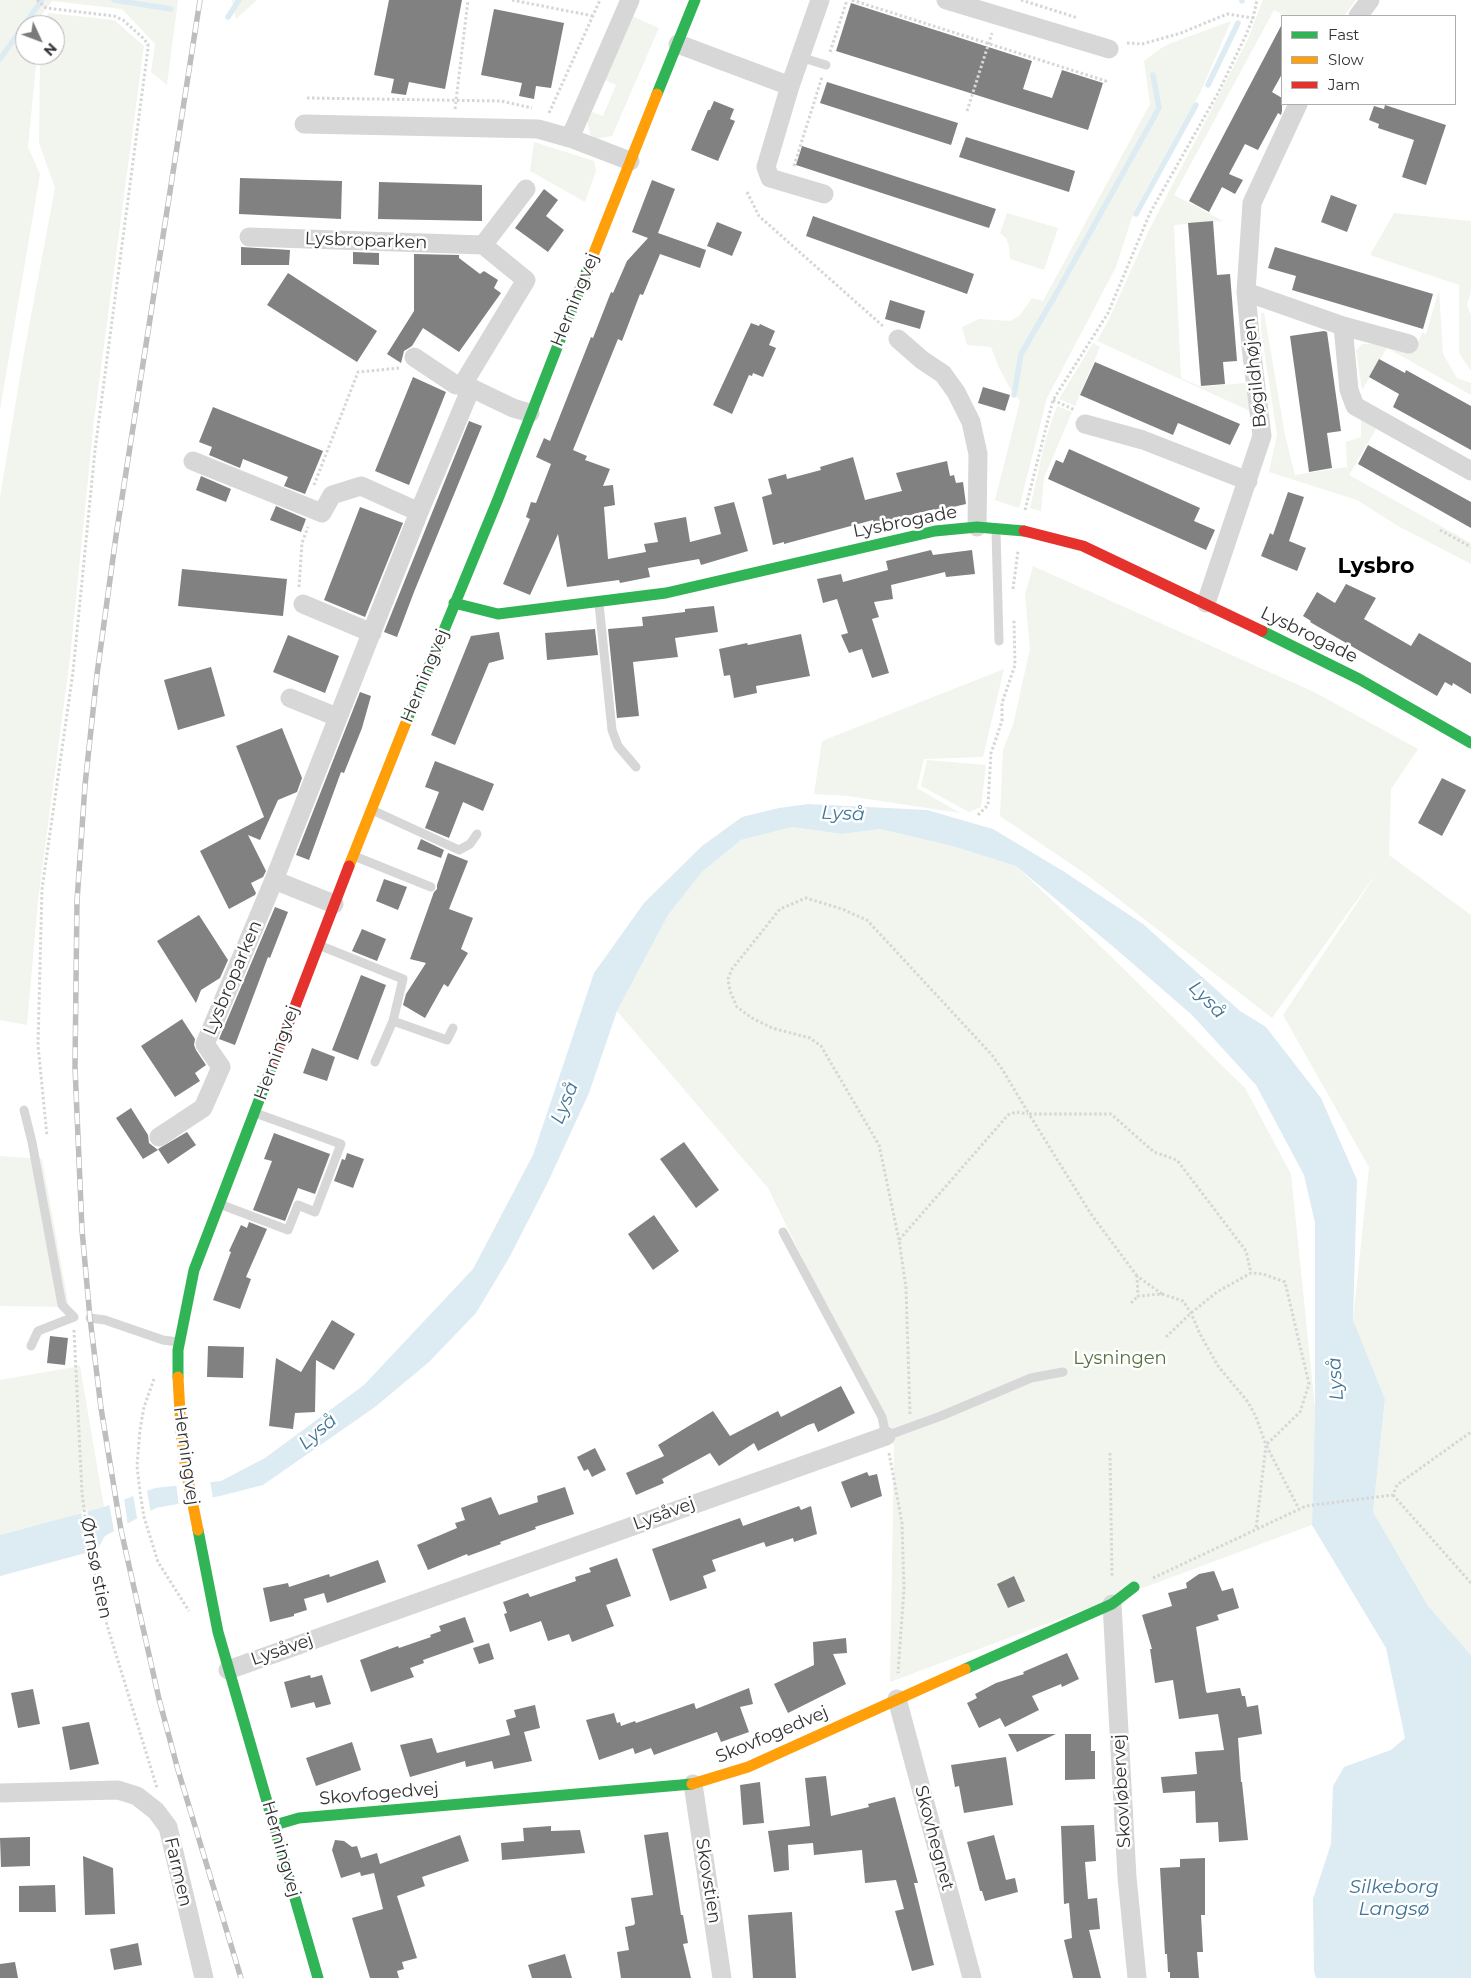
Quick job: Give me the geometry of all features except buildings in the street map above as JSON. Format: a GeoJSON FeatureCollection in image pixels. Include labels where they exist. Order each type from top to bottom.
{"type":"FeatureCollection","features":[{"type":"Feature","properties":{"kind":"street"},"geometry":{"type":"LineString","coordinates":[[570,138],[630,0]]}},
{"type":"Feature","properties":{"kind":"street","name":"Herningvej"},"geometry":{"type":"LineString","coordinates":[[318,1978],[218,1632],[186,1470],[178,1392],[179,1342],[184,1315],[194,1270],[318,944],[454,603],[498,498],[530,413],[695,0]]}},
{"type":"Feature","properties":{"kind":"street"},"geometry":{"type":"LineString","coordinates":[[820,0],[790,86],[766,167],[770,178],[824,194]]}},
{"type":"Feature","properties":{"kind":"street"},"geometry":{"type":"LineString","coordinates":[[946,0],[1110,49]]}},
{"type":"Feature","properties":{"kind":"street"},"geometry":{"type":"LineString","coordinates":[[1359,15],[1370,0]]}},
{"type":"Feature","properties":{"kind":"street"},"geometry":{"type":"LineString","coordinates":[[678,44],[790,86]]}},
{"type":"Feature","properties":{"kind":"street","name":"Bøgildhøjen"},"geometry":{"type":"LineString","coordinates":[[1206,603],[1262,436],[1250,347],[1246,292],[1252,203],[1298,105]]}},
{"type":"Feature","properties":{"kind":"street"},"geometry":{"type":"LineString","coordinates":[[304,124],[542,130],[570,138],[630,161]]}},
{"type":"Feature","properties":{"kind":"street"},"geometry":{"type":"LineString","coordinates":[[484,245],[526,189]]}},
{"type":"Feature","properties":{"kind":"street","name":"Lysbroparken"},"geometry":{"type":"LineString","coordinates":[[159,1137],[203,1108],[221,1067],[205,1044],[274,880],[467,386],[526,280],[484,245],[249,237]]}},
{"type":"Feature","properties":{"kind":"street","name":"Bøgildhøjen"},"geometry":{"type":"LineString","coordinates":[[1246,292],[1343,326],[1409,344]]}},
{"type":"Feature","properties":{"kind":"street"},"geometry":{"type":"LineString","coordinates":[[1343,326],[1349,390],[1355,406],[1471,471]]}},
{"type":"Feature","properties":{"kind":"street"},"geometry":{"type":"LineString","coordinates":[[898,339],[922,360],[943,374],[956,392],[971,422],[978,454],[986,528]]}},
{"type":"Feature","properties":{"kind":"street"},"geometry":{"type":"LineString","coordinates":[[414,357],[456,385],[467,386],[513,408],[530,413]]}},
{"type":"Feature","properties":{"kind":"street"},"geometry":{"type":"LineString","coordinates":[[1085,424],[1143,440],[1248,481]]}},
{"type":"Feature","properties":{"kind":"street"},"geometry":{"type":"LineString","coordinates":[[193,461],[322,513],[332,496],[360,486],[419,512]]}},
{"type":"Feature","properties":{"kind":"street","name":"Lysbrogade"},"geometry":{"type":"LineString","coordinates":[[454,603],[498,614],[599,602],[666,593],[935,531],[986,528],[1020,530],[1083,546],[1206,603],[1359,679],[1471,742]]}},
{"type":"Feature","properties":{"kind":"street"},"geometry":{"type":"LineString","coordinates":[[303,604],[372,633]]}},
{"type":"Feature","properties":{"kind":"street"},"geometry":{"type":"LineString","coordinates":[[290,698],[337,717]]}},
{"type":"Feature","properties":{"kind":"street"},"geometry":{"type":"LineString","coordinates":[[274,880],[334,904]]}},
{"type":"Feature","properties":{"kind":"street","name":"Lysåvej"},"geometry":{"type":"LineString","coordinates":[[228,1670],[886,1436]]}},
{"type":"Feature","properties":{"kind":"street","name":"Skovfogedvej"},"geometry":{"type":"LineString","coordinates":[[275,1825],[299,1818],[693,1784],[748,1767],[1112,1604],[1134,1587]]}},
{"type":"Feature","properties":{"kind":"street","name":"Skovløbervej"},"geometry":{"type":"LineString","coordinates":[[1112,1604],[1127,1877],[1137,1978]]}},
{"type":"Feature","properties":{"kind":"street","name":"Skovhegnet"},"geometry":{"type":"LineString","coordinates":[[897,1699],[972,1978]]}},
{"type":"Feature","properties":{"kind":"street","name":"Skovstien"},"geometry":{"type":"LineString","coordinates":[[693,1784],[722,1978]]}},
{"type":"Feature","properties":{"kind":"street","name":"Farmen"},"geometry":{"type":"LineString","coordinates":[[0,1793],[118,1790],[137,1796],[156,1811],[168,1827],[204,1978]]}},
{"type":"Feature","properties":{"kind":"lane"},"geometry":{"type":"LineString","coordinates":[[800,57],[826,66]]}},
{"type":"Feature","properties":{"kind":"lane"},"geometry":{"type":"LineString","coordinates":[[986,528],[999,641]]}},
{"type":"Feature","properties":{"kind":"lane"},"geometry":{"type":"LineString","coordinates":[[599,602],[612,730],[618,746],[636,767]]}},
{"type":"Feature","properties":{"kind":"lane"},"geometry":{"type":"LineString","coordinates":[[372,810],[459,850],[470,844],[478,834]]}},
{"type":"Feature","properties":{"kind":"lane"},"geometry":{"type":"LineString","coordinates":[[354,856],[431,887]]}},
{"type":"Feature","properties":{"kind":"lane"},"geometry":{"type":"LineString","coordinates":[[318,944],[404,979],[393,1021],[376,1062]]}},
{"type":"Feature","properties":{"kind":"lane"},"geometry":{"type":"LineString","coordinates":[[393,1021],[447,1040],[454,1028]]}},
{"type":"Feature","properties":{"kind":"lane"},"geometry":{"type":"LineString","coordinates":[[24,1110],[32,1142],[62,1305],[74,1317],[38,1331],[30,1346]]}},
{"type":"Feature","properties":{"kind":"lane"},"geometry":{"type":"LineString","coordinates":[[219,1204],[288,1230],[298,1205],[315,1212],[341,1144],[255,1113]]}},
{"type":"Feature","properties":{"kind":"lane"},"geometry":{"type":"LineString","coordinates":[[783,1232],[882,1417],[886,1436],[1031,1378],[1063,1372]]}},
{"type":"Feature","properties":{"kind":"lane"},"geometry":{"type":"LineString","coordinates":[[90,1318],[105,1320],[163,1340],[179,1342]]}},
{"type":"Feature","properties":{"kind":"path"},"geometry":{"type":"LineString","coordinates":[[37,0],[46,8],[114,16],[123,20],[148,44],[96,450],[73,672],[42,889],[38,1045],[48,1146]]}},
{"type":"Feature","properties":{"kind":"path"},"geometry":{"type":"LineString","coordinates":[[453,127],[468,0]]}},
{"type":"Feature","properties":{"kind":"path"},"geometry":{"type":"LineString","coordinates":[[512,0],[593,16]]}},
{"type":"Feature","properties":{"kind":"path"},"geometry":{"type":"LineString","coordinates":[[542,130],[600,0]]}},
{"type":"Feature","properties":{"kind":"path"},"geometry":{"type":"LineString","coordinates":[[788,184],[847,0]]}},
{"type":"Feature","properties":{"kind":"path"},"geometry":{"type":"LineString","coordinates":[[852,0],[1109,82]]}},
{"type":"Feature","properties":{"kind":"path"},"geometry":{"type":"LineString","coordinates":[[1021,0],[1081,19]]}},
{"type":"Feature","properties":{"kind":"path"},"geometry":{"type":"LineString","coordinates":[[1024,512],[1052,400],[1108,313],[1150,213],[1218,93],[1253,18],[1257,0]]}},
{"type":"Feature","properties":{"kind":"path"},"geometry":{"type":"LineString","coordinates":[[1110,49],[1123,43],[1142,44],[1181,33],[1227,14],[1253,18]]}},
{"type":"Feature","properties":{"kind":"path"},"geometry":{"type":"LineString","coordinates":[[967,111],[999,16]]}},
{"type":"Feature","properties":{"kind":"path"},"geometry":{"type":"LineString","coordinates":[[307,98],[501,101],[535,109]]}},
{"type":"Feature","properties":{"kind":"path"},"geometry":{"type":"LineString","coordinates":[[542,111],[550,112]]}},
{"type":"Feature","properties":{"kind":"path"},"geometry":{"type":"LineString","coordinates":[[747,192],[759,216],[898,339]]}},
{"type":"Feature","properties":{"kind":"path"},"geometry":{"type":"LineString","coordinates":[[303,604],[298,598],[302,543],[310,508],[358,372],[402,368],[406,360],[414,357]]}},
{"type":"Feature","properties":{"kind":"path"},"geometry":{"type":"LineString","coordinates":[[1013,591],[1020,530]]}},
{"type":"Feature","properties":{"kind":"path"},"geometry":{"type":"LineString","coordinates":[[1440,530],[1471,547]]}},
{"type":"Feature","properties":{"kind":"path"},"geometry":{"type":"LineString","coordinates":[[978,815],[988,805],[991,752],[1002,721],[1002,703],[1015,665],[1014,618]]}},
{"type":"Feature","properties":{"kind":"path"},"geometry":{"type":"LineString","coordinates":[[911,1427],[906,1288],[899,1240],[879,1145],[821,1046],[810,1038],[772,1028],[752,1018],[737,1007],[730,992],[728,979],[732,969],[780,909],[806,898],[842,909],[867,920],[992,1055],[1090,1214],[1137,1276],[1162,1294],[1183,1301],[1218,1366],[1248,1402],[1266,1445],[1299,1509]]}},
{"type":"Feature","properties":{"kind":"path"},"geometry":{"type":"LineString","coordinates":[[899,1240],[1008,1116],[1016,1112],[1029,1114],[1111,1114],[1154,1152],[1176,1160],[1246,1251],[1251,1273]]}},
{"type":"Feature","properties":{"kind":"path"},"geometry":{"type":"LineString","coordinates":[[1166,1337],[1191,1313],[1218,1292],[1251,1273],[1263,1274],[1285,1282],[1309,1384],[1300,1412],[1266,1445],[1256,1529]]}},
{"type":"Feature","properties":{"kind":"path"},"geometry":{"type":"LineString","coordinates":[[1137,1276],[1138,1296]]}},
{"type":"Feature","properties":{"kind":"path"},"geometry":{"type":"LineString","coordinates":[[1132,1302],[1138,1296],[1162,1294]]}},
{"type":"Feature","properties":{"kind":"path","name":"Ørnsø stien"},"geometry":{"type":"LineString","coordinates":[[74,1317],[82,1493],[90,1556],[107,1625],[157,1784],[156,1811]]}},
{"type":"Feature","properties":{"kind":"path"},"geometry":{"type":"LineString","coordinates":[[154,1378],[144,1407],[138,1439],[137,1466],[140,1492],[144,1517],[158,1562],[182,1598],[192,1619]]}},
{"type":"Feature","properties":{"kind":"path"},"geometry":{"type":"LineString","coordinates":[[1394,1495],[1397,1485],[1471,1432]]}},
{"type":"Feature","properties":{"kind":"path"},"geometry":{"type":"LineString","coordinates":[[886,1436],[902,1524],[904,1589],[897,1699]]}},
{"type":"Feature","properties":{"kind":"path"},"geometry":{"type":"LineString","coordinates":[[1110,1453],[1112,1604]]}},
{"type":"Feature","properties":{"kind":"path"},"geometry":{"type":"LineString","coordinates":[[1134,1587],[1306,1506],[1394,1495]]}},
{"type":"Feature","properties":{"kind":"path"},"geometry":{"type":"LineString","coordinates":[[1394,1495],[1471,1583]]}},
{"type":"Feature","properties":{"kind":"green space"},"geometry":{"type":"Polygon","coordinates":[[[0,0],[178,0],[167,85],[151,72],[155,44],[122,9],[52,1],[42,15],[15,15],[15,65],[36,65],[28,147],[40,174],[0,410],[0,0]]]}},
{"type":"Feature","properties":{"kind":"green space"},"geometry":{"type":"Polygon","coordinates":[[[232,0],[257,0],[236,19],[232,0]]]}},
{"type":"Feature","properties":{"kind":"green space"},"geometry":{"type":"Polygon","coordinates":[[[1263,0],[1356,0],[1345,15],[1284,15],[1274,10],[1174,195],[1223,221],[1174,225],[1181,378],[1201,387],[1245,383],[1252,412],[1097,341],[1109,319],[1150,228],[1248,39],[1263,0]]]}},
{"type":"Feature","properties":{"kind":"green space"},"geometry":{"type":"Polygon","coordinates":[[[48,13],[114,20],[144,46],[94,420],[70,658],[38,901],[27,1025],[0,1020],[0,497],[24,353],[55,188],[39,143],[40,65],[65,65],[65,15],[48,15],[48,13]]]}},
{"type":"Feature","properties":{"kind":"green space"},"geometry":{"type":"Polygon","coordinates":[[[632,16],[659,28],[612,136],[595,139],[590,134],[587,121],[592,112],[603,116],[616,85],[605,80],[632,16]]]}},
{"type":"Feature","properties":{"kind":"green space"},"geometry":{"type":"Polygon","coordinates":[[[1231,21],[1201,91],[1134,211],[1116,267],[1047,398],[1019,508],[995,500],[1020,401],[999,368],[991,347],[967,345],[962,327],[979,319],[1010,321],[1020,315],[1032,298],[1043,301],[1150,104],[1144,61],[1171,43],[1231,21]]]}},
{"type":"Feature","properties":{"kind":"green space"},"geometry":{"type":"Polygon","coordinates":[[[534,142],[594,161],[596,171],[585,202],[530,171],[534,142]]]}},
{"type":"Feature","properties":{"kind":"green space"},"geometry":{"type":"Polygon","coordinates":[[[1007,213],[1058,228],[1044,270],[1010,259],[1006,238],[1000,233],[1007,213]]]}},
{"type":"Feature","properties":{"kind":"green space"},"geometry":{"type":"Polygon","coordinates":[[[1394,213],[1471,221],[1471,291],[1467,305],[1471,316],[1471,371],[1459,353],[1459,285],[1370,255],[1394,213]]]}},
{"type":"Feature","properties":{"kind":"green space"},"geometry":{"type":"Polygon","coordinates":[[[1439,290],[1443,354],[1457,378],[1471,383],[1471,395],[1387,348],[1362,390],[1356,350],[1362,344],[1378,344],[1414,353],[1422,333],[1426,334],[1439,290]]]}},
{"type":"Feature","properties":{"kind":"green space"},"geometry":{"type":"Polygon","coordinates":[[[1264,312],[1285,435],[1295,475],[1347,467],[1346,442],[1361,437],[1361,419],[1376,429],[1349,475],[1471,543],[1471,564],[1398,526],[1357,500],[1269,472],[1277,435],[1261,330],[1261,314],[1264,312]]]}},
{"type":"Feature","properties":{"kind":"green space"},"geometry":{"type":"Polygon","coordinates":[[[1093,343],[1100,347],[1075,406],[1059,399],[1093,343]]]}},
{"type":"Feature","properties":{"kind":"green space"},"geometry":{"type":"Polygon","coordinates":[[[1057,406],[1072,412],[1044,478],[1041,511],[1030,508],[1045,441],[1057,406]]]}},
{"type":"Feature","properties":{"kind":"green space"},"geometry":{"type":"Polygon","coordinates":[[[1033,566],[1314,692],[1418,749],[1391,789],[1389,855],[1471,915],[1471,1655],[1428,1606],[1373,1512],[1385,1399],[1353,1320],[1369,1167],[1283,1015],[1378,871],[1272,1018],[1090,877],[1000,816],[1003,749],[1013,725],[1030,649],[1025,595],[1033,566]]]}},
{"type":"Feature","properties":{"kind":"green space"},"geometry":{"type":"Polygon","coordinates":[[[1004,669],[983,757],[924,759],[917,788],[960,813],[848,796],[814,794],[822,741],[1004,669]]]}},
{"type":"Feature","properties":{"kind":"green space"},"geometry":{"type":"Polygon","coordinates":[[[927,760],[986,765],[981,807],[969,812],[921,786],[927,760]]]}},
{"type":"Feature","properties":{"kind":"green space","name":"Lysningen"},"geometry":{"type":"Polygon","coordinates":[[[792,827],[842,834],[880,829],[952,846],[1016,866],[1245,1088],[1291,1174],[1315,1408],[1312,1525],[890,1682],[894,1446],[768,1188],[617,1011],[668,915],[702,872],[741,840],[792,827]]]}},
{"type":"Feature","properties":{"kind":"green space"},"geometry":{"type":"Polygon","coordinates":[[[0,1156],[42,1159],[69,1307],[0,1306],[0,1156]]]}},
{"type":"Feature","properties":{"kind":"green space"},"geometry":{"type":"Polygon","coordinates":[[[80,1366],[104,1507],[0,1535],[0,1380],[80,1366]]]}},
{"type":"Feature","properties":{"kind":"water"},"geometry":{"type":"Polygon","coordinates":[[[808,804],[927,810],[993,829],[1063,871],[1143,924],[1240,1011],[1266,1027],[1321,1098],[1357,1180],[1353,1320],[1385,1399],[1373,1512],[1428,1606],[1471,1655],[1471,1978],[1316,1978],[1314,1971],[1313,1899],[1331,1844],[1333,1786],[1344,1767],[1391,1750],[1405,1738],[1386,1648],[1312,1525],[1315,1408],[1315,1223],[1304,1175],[1256,1085],[1192,1015],[1016,866],[952,846],[880,829],[842,834],[792,827],[741,840],[702,872],[668,915],[617,1011],[589,1093],[547,1184],[509,1258],[476,1313],[429,1362],[375,1407],[263,1485],[220,1496],[156,1508],[105,1536],[97,1550],[0,1576],[0,1535],[104,1507],[155,1488],[221,1481],[265,1458],[364,1385],[473,1269],[533,1155],[594,973],[644,903],[702,846],[742,817],[779,808],[808,804]]]}},
{"type":"Feature","properties":{"kind":"pier"},"geometry":{"type":"Polygon","coordinates":[[[210,1480],[213,1499],[179,1506],[176,1483],[210,1480]]]}},
{"type":"Feature","properties":{"kind":"pier"},"geometry":{"type":"Polygon","coordinates":[[[147,1491],[151,1513],[137,1518],[133,1494],[147,1491]]]}},
{"type":"Feature","properties":{"kind":"pier"},"geometry":{"type":"Polygon","coordinates":[[[124,1498],[128,1526],[114,1531],[109,1503],[124,1498]]]}},
{"type":"Feature","properties":{"kind":"pier"},"geometry":{"type":"Polygon","coordinates":[[[87,1509],[93,1553],[87,1555],[81,1511],[87,1509]]]}},
{"type":"Feature","properties":{"kind":"waterway"},"geometry":{"type":"LineString","coordinates":[[0,59],[42,0]]}},
{"type":"Feature","properties":{"kind":"waterway"},"geometry":{"type":"LineString","coordinates":[[114,0],[171,9]]}},
{"type":"Feature","properties":{"kind":"waterway"},"geometry":{"type":"LineString","coordinates":[[228,17],[239,0]]}},
{"type":"Feature","properties":{"kind":"waterway"},"geometry":{"type":"LineString","coordinates":[[1208,85],[1238,23]]}},
{"type":"Feature","properties":{"kind":"waterway"},"geometry":{"type":"LineString","coordinates":[[1014,395],[1021,354],[1159,108],[1153,75]]}},
{"type":"Feature","properties":{"kind":"waterway"},"geometry":{"type":"LineString","coordinates":[[1136,214],[1196,105]]}},
{"type":"Feature","properties":{"kind":"railway"},"geometry":{"type":"LineString","coordinates":[[200,0],[116,536],[97,674],[85,785],[77,901],[75,1067],[82,1230],[90,1318],[101,1408],[121,1530],[159,1699],[178,1770],[241,1978]]}},
{"type":"Feature","properties":{"kind":"traffic: fast"},"geometry":{"type":"LineString","coordinates":[[657,94],[695,0]]}},
{"type":"Feature","properties":{"kind":"traffic: fast"},"geometry":{"type":"LineString","coordinates":[[407,720],[498,499],[588,268]]}},
{"type":"Feature","properties":{"kind":"traffic: fast"},"geometry":{"type":"LineString","coordinates":[[454,603],[498,614],[666,593],[935,531],[977,527],[1024,531]]}},
{"type":"Feature","properties":{"kind":"traffic: fast"},"geometry":{"type":"LineString","coordinates":[[1262,631],[1359,679],[1471,743]]}},
{"type":"Feature","properties":{"kind":"traffic: fast"},"geometry":{"type":"LineString","coordinates":[[178,1377],[178,1350],[194,1270],[274,1061]]}},
{"type":"Feature","properties":{"kind":"traffic: fast"},"geometry":{"type":"LineString","coordinates":[[198,1530],[218,1632],[318,1978]]}},
{"type":"Feature","properties":{"kind":"traffic: fast"},"geometry":{"type":"LineString","coordinates":[[965,1669],[1112,1604],[1134,1587]]}},
{"type":"Feature","properties":{"kind":"traffic: fast"},"geometry":{"type":"LineString","coordinates":[[275,1825],[299,1818],[692,1784]]}},
{"type":"Feature","properties":{"kind":"traffic: slow"},"geometry":{"type":"LineString","coordinates":[[588,268],[657,94]]}},
{"type":"Feature","properties":{"kind":"traffic: slow"},"geometry":{"type":"LineString","coordinates":[[349,866],[407,720]]}},
{"type":"Feature","properties":{"kind":"traffic: slow"},"geometry":{"type":"LineString","coordinates":[[178,1377],[181,1431],[186,1470],[198,1530]]}},
{"type":"Feature","properties":{"kind":"traffic: slow"},"geometry":{"type":"LineString","coordinates":[[692,1784],[748,1767],[965,1669]]}},
{"type":"Feature","properties":{"kind":"traffic: jam"},"geometry":{"type":"LineString","coordinates":[[1024,531],[1083,546],[1262,631]]}},
{"type":"Feature","properties":{"kind":"traffic: jam"},"geometry":{"type":"LineString","coordinates":[[274,1061],[349,866]]}},
{"type":"Feature","properties":{"kind":"district","name":"Lysbro"},"geometry":{"type":"Point","coordinates":[1376,567]}},
{"type":"Feature","properties":{"kind":"water label","name":"Lyså"},"geometry":{"type":"Point","coordinates":[843,814]}},
{"type":"Feature","properties":{"kind":"water label","name":"Lyså"},"geometry":{"type":"Point","coordinates":[1207,1000]}},
{"type":"Feature","properties":{"kind":"water label","name":"Lyså"},"geometry":{"type":"Point","coordinates":[565,1103]}},
{"type":"Feature","properties":{"kind":"water label","name":"Lyså"},"geometry":{"type":"Point","coordinates":[1336,1379]}},
{"type":"Feature","properties":{"kind":"water label","name":"Lyså"},"geometry":{"type":"Point","coordinates":[318,1432]}},
{"type":"Feature","properties":{"kind":"water label","name":"Silkeborg Langsø"},"geometry":{"type":"Point","coordinates":[1394,1898]}}]}
